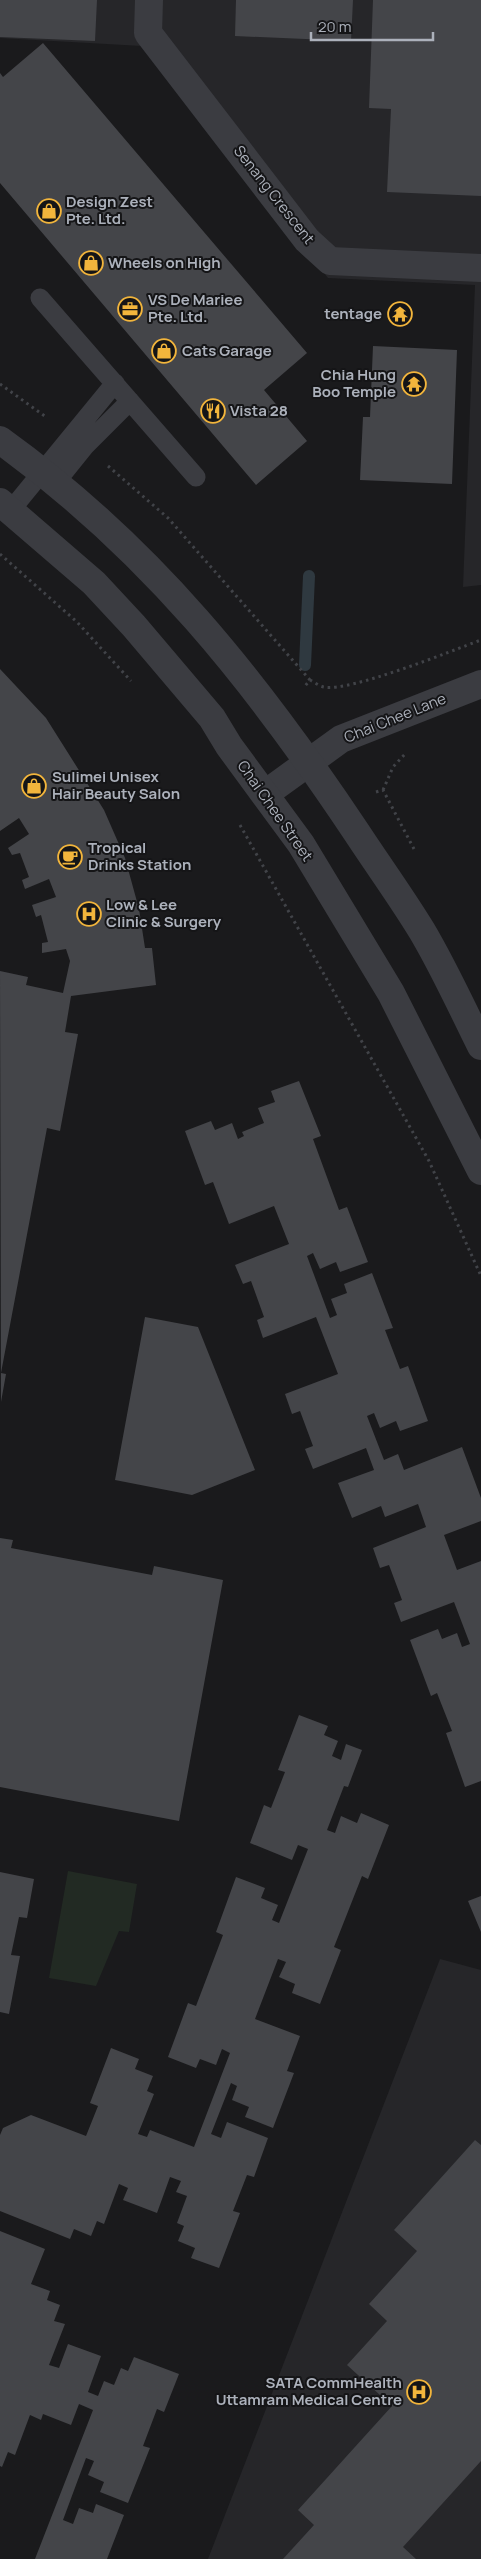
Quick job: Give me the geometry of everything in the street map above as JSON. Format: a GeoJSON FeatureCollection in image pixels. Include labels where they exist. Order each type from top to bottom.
{"type":"FeatureCollection","features":[{"type":"Feature","properties":{"kind":"street","name":"Senang Crescent"},"geometry":{"type":"LineString","coordinates":[[150,0],[148,33],[307,240],[330,261],[481,268]]}},
{"type":"Feature","properties":{"kind":"street"},"geometry":{"type":"LineString","coordinates":[[0,440],[49,476],[129,546],[175,593],[237,665],[310,763],[423,932],[481,1046]]}},
{"type":"Feature","properties":{"kind":"street","name":"Chai Chee Street"},"geometry":{"type":"LineString","coordinates":[[6,506],[94,583],[134,626],[212,718],[229,746],[302,844],[391,993],[481,1171]]}},
{"type":"Feature","properties":{"kind":"street","name":"Chai Chee Lane"},"geometry":{"type":"LineString","coordinates":[[264,794],[310,763],[341,739],[481,684]]}},
{"type":"Feature","properties":{"kind":"lane"},"geometry":{"type":"LineString","coordinates":[[40,298],[196,477]]}},
{"type":"Feature","properties":{"kind":"lane"},"geometry":{"type":"LineString","coordinates":[[6,506],[49,476],[78,440],[115,383]]}},
{"type":"Feature","properties":{"kind":"lane"},"geometry":{"type":"LineString","coordinates":[[78,440],[130,401]]}},
{"type":"Feature","properties":{"kind":"path"},"geometry":{"type":"LineString","coordinates":[[0,384],[78,440],[168,518],[310,680],[322,687],[338,687],[397,670],[481,640]]}},
{"type":"Feature","properties":{"kind":"path"},"geometry":{"type":"LineString","coordinates":[[0,554],[76,622],[135,686]]}},
{"type":"Feature","properties":{"kind":"path"},"geometry":{"type":"LineString","coordinates":[[306,686],[310,680]]}},
{"type":"Feature","properties":{"kind":"path"},"geometry":{"type":"LineString","coordinates":[[384,790],[393,767],[407,752]]}},
{"type":"Feature","properties":{"kind":"path"},"geometry":{"type":"LineString","coordinates":[[235,817],[429,1161],[481,1276]]}},
{"type":"Feature","properties":{"kind":"shaded area"},"geometry":{"type":"Polygon","coordinates":[[[0,0],[481,0],[481,585],[463,587],[475,285],[328,278],[142,46],[0,38],[0,0]]]}},
{"type":"Feature","properties":{"kind":"shaded area"},"geometry":{"type":"Polygon","coordinates":[[[68,1871],[137,1884],[129,1932],[119,1931],[96,1986],[49,1978],[68,1871]]]}},
{"type":"Feature","properties":{"kind":"shaded area"},"geometry":{"type":"Polygon","coordinates":[[[440,1959],[481,1970],[481,2559],[208,2559],[440,1959]]]}},
{"type":"Feature","properties":{"kind":"building"},"geometry":{"type":"Polygon","coordinates":[[[0,0],[97,0],[95,41],[0,37],[0,0]]]}},
{"type":"Feature","properties":{"kind":"building"},"geometry":{"type":"Polygon","coordinates":[[[236,0],[353,0],[351,41],[235,36],[236,0]]]}},
{"type":"Feature","properties":{"kind":"building"},"geometry":{"type":"Polygon","coordinates":[[[373,0],[481,0],[481,196],[387,192],[391,109],[369,108],[373,0]]]}},
{"type":"Feature","properties":{"kind":"building"},"geometry":{"type":"Polygon","coordinates":[[[43,43],[307,353],[264,390],[307,441],[256,485],[0,183],[0,73],[3,77],[43,43]]]}},
{"type":"Feature","properties":{"kind":"building","name":"Chia Hung Boo Temple"},"geometry":{"type":"Polygon","coordinates":[[[373,346],[457,350],[452,484],[360,480],[363,417],[370,417],[373,346]]]}},
{"type":"Feature","properties":{"kind":"building"},"geometry":{"type":"Polygon","coordinates":[[[0,669],[46,718],[104,810],[125,858],[139,909],[145,948],[152,948],[156,985],[71,996],[65,1032],[78,1034],[60,1131],[47,1128],[1,1373],[6,1374],[1,1402],[0,971],[28,977],[26,985],[63,993],[70,961],[66,949],[42,953],[42,943],[48,942],[41,915],[36,917],[32,905],[56,897],[49,879],[25,889],[22,880],[29,877],[20,853],[12,855],[8,848],[29,834],[19,818],[0,831],[0,669]]]}},
{"type":"Feature","properties":{"kind":"building"},"geometry":{"type":"Polygon","coordinates":[[[299,1081],[321,1136],[313,1139],[339,1210],[347,1207],[368,1262],[340,1272],[336,1262],[320,1269],[313,1253],[307,1256],[330,1318],[337,1315],[331,1299],[347,1293],[344,1284],[372,1273],[393,1328],[385,1330],[400,1369],[408,1366],[428,1421],[400,1431],[396,1421],[380,1428],[374,1413],[367,1416],[384,1460],[398,1454],[404,1470],[462,1447],[481,1498],[481,1521],[444,1535],[457,1570],[481,1561],[481,1781],[465,1787],[446,1733],[452,1731],[437,1693],[431,1696],[410,1640],[438,1629],[442,1639],[457,1633],[462,1647],[470,1644],[454,1602],[401,1622],[394,1603],[402,1600],[389,1565],[380,1568],[373,1548],[426,1527],[418,1504],[385,1517],[381,1506],[352,1518],[338,1483],[374,1470],[366,1448],[313,1469],[305,1449],[313,1446],[300,1411],[292,1414],[285,1394],[338,1374],[316,1317],[263,1338],[257,1320],[264,1317],[251,1281],[243,1284],[235,1265],[289,1244],[274,1206],[229,1224],[213,1182],[205,1185],[185,1131],[211,1121],[215,1130],[232,1123],[238,1139],[244,1136],[242,1132],[264,1123],[258,1108],[275,1102],[271,1091],[299,1081]]]}},
{"type":"Feature","properties":{"kind":"building"},"geometry":{"type":"Polygon","coordinates":[[[145,1317],[198,1327],[255,1470],[192,1495],[115,1480],[145,1317]]]}},
{"type":"Feature","properties":{"kind":"building"},"geometry":{"type":"Polygon","coordinates":[[[0,1538],[13,1540],[11,1548],[152,1575],[154,1566],[223,1580],[179,1821],[0,1787],[0,1538]]]}},
{"type":"Feature","properties":{"kind":"building"},"geometry":{"type":"Polygon","coordinates":[[[299,1715],[328,1726],[324,1735],[338,1741],[332,1756],[341,1760],[346,1744],[362,1750],[348,1787],[344,1786],[327,1830],[335,1833],[341,1816],[357,1823],[361,1813],[389,1825],[368,1879],[362,1876],[334,1947],[341,1950],[320,2004],[292,1993],[295,1984],[279,1977],[286,1962],[278,1959],[255,2019],[300,2036],[287,2071],[294,2073],[273,2128],[245,2117],[249,2107],[232,2100],[237,2086],[231,2083],[211,2134],[221,2138],[227,2122],[268,2138],[254,2177],[247,2175],[233,2211],[240,2213],[219,2268],[191,2258],[195,2248],[178,2241],[184,2226],[177,2223],[187,2196],[176,2192],[181,2181],[170,2177],[157,2213],[123,2200],[128,2188],[119,2184],[104,2224],[97,2221],[91,2236],[74,2229],[70,2239],[0,2211],[0,2135],[3,2128],[31,2115],[86,2136],[98,2106],[90,2103],[111,2048],[139,2059],[135,2069],[153,2076],[147,2091],[154,2094],[138,2134],[147,2137],[150,2130],[194,2147],[230,2053],[222,2049],[216,2065],[200,2059],[196,2068],[168,2057],[188,2003],[196,2006],[223,1935],[216,1932],[236,1877],[265,1888],[261,1898],[278,1905],[272,1920],[279,1923],[308,1849],[298,1845],[292,1860],[250,1843],[264,1805],[271,1808],[285,1772],[278,1770],[299,1715]]]}},
{"type":"Feature","properties":{"kind":"building"},"geometry":{"type":"Polygon","coordinates":[[[0,1872],[34,1879],[27,1918],[19,1917],[11,1955],[20,1956],[9,2014],[0,2012],[0,1872]]]}},
{"type":"Feature","properties":{"kind":"building"},"geometry":{"type":"Polygon","coordinates":[[[481,1896],[481,1932],[468,1901],[481,1896]]]}},
{"type":"Feature","properties":{"kind":"building"},"geometry":{"type":"Polygon","coordinates":[[[475,2140],[481,2145],[481,2461],[403,2547],[416,2559],[283,2559],[314,2525],[298,2510],[392,2406],[347,2365],[387,2321],[369,2304],[417,2251],[394,2230],[475,2140]]]}},
{"type":"Feature","properties":{"kind":"building"},"geometry":{"type":"Polygon","coordinates":[[[0,2231],[45,2249],[31,2284],[50,2291],[47,2300],[60,2305],[54,2321],[65,2324],[49,2365],[59,2368],[68,2344],[101,2356],[88,2392],[98,2396],[104,2381],[114,2385],[121,2368],[128,2371],[134,2357],[179,2374],[164,2412],[157,2409],[143,2446],[150,2448],[128,2503],[100,2492],[104,2482],[88,2475],[94,2461],[86,2458],[63,2520],[73,2524],[79,2508],[93,2513],[96,2504],[124,2515],[107,2559],[35,2559],[93,2410],[79,2404],[71,2425],[43,2414],[41,2420],[30,2415],[15,2455],[8,2452],[2,2467],[0,2466],[0,2231]]]}},
{"type":"Feature","properties":{"kind":"waterway"},"geometry":{"type":"LineString","coordinates":[[305,665],[309,576]]}},
{"type":"Feature","properties":{"kind":"place","name":"Design Zest Pte. Ltd."},"geometry":{"type":"Point","coordinates":[49,211]}},
{"type":"Feature","properties":{"kind":"place","name":"Wheels on High"},"geometry":{"type":"Point","coordinates":[91,263]}},
{"type":"Feature","properties":{"kind":"place","name":"VS De Mariee Pte. Ltd."},"geometry":{"type":"Point","coordinates":[130,309]}},
{"type":"Feature","properties":{"kind":"place","name":"tentage"},"geometry":{"type":"Point","coordinates":[400,314]}},
{"type":"Feature","properties":{"kind":"place","name":"Cats Garage"},"geometry":{"type":"Point","coordinates":[164,351]}},
{"type":"Feature","properties":{"kind":"place","name":"Chia Hung Boo Temple"},"geometry":{"type":"Point","coordinates":[414,384]}},
{"type":"Feature","properties":{"kind":"place","name":"Vista 28"},"geometry":{"type":"Point","coordinates":[213,411]}},
{"type":"Feature","properties":{"kind":"place","name":"Sulimei Unisex Hair Beauty Salon"},"geometry":{"type":"Point","coordinates":[34,786]}},
{"type":"Feature","properties":{"kind":"place","name":"Tropical Drinks Station"},"geometry":{"type":"Point","coordinates":[70,857]}},
{"type":"Feature","properties":{"kind":"place","name":"Low & Lee Clinic & Surgery"},"geometry":{"type":"Point","coordinates":[89,914]}},
{"type":"Feature","properties":{"kind":"place","name":"SATA CommHealth Uttamram Medical Centre"},"geometry":{"type":"Point","coordinates":[419,2392]}}]}
